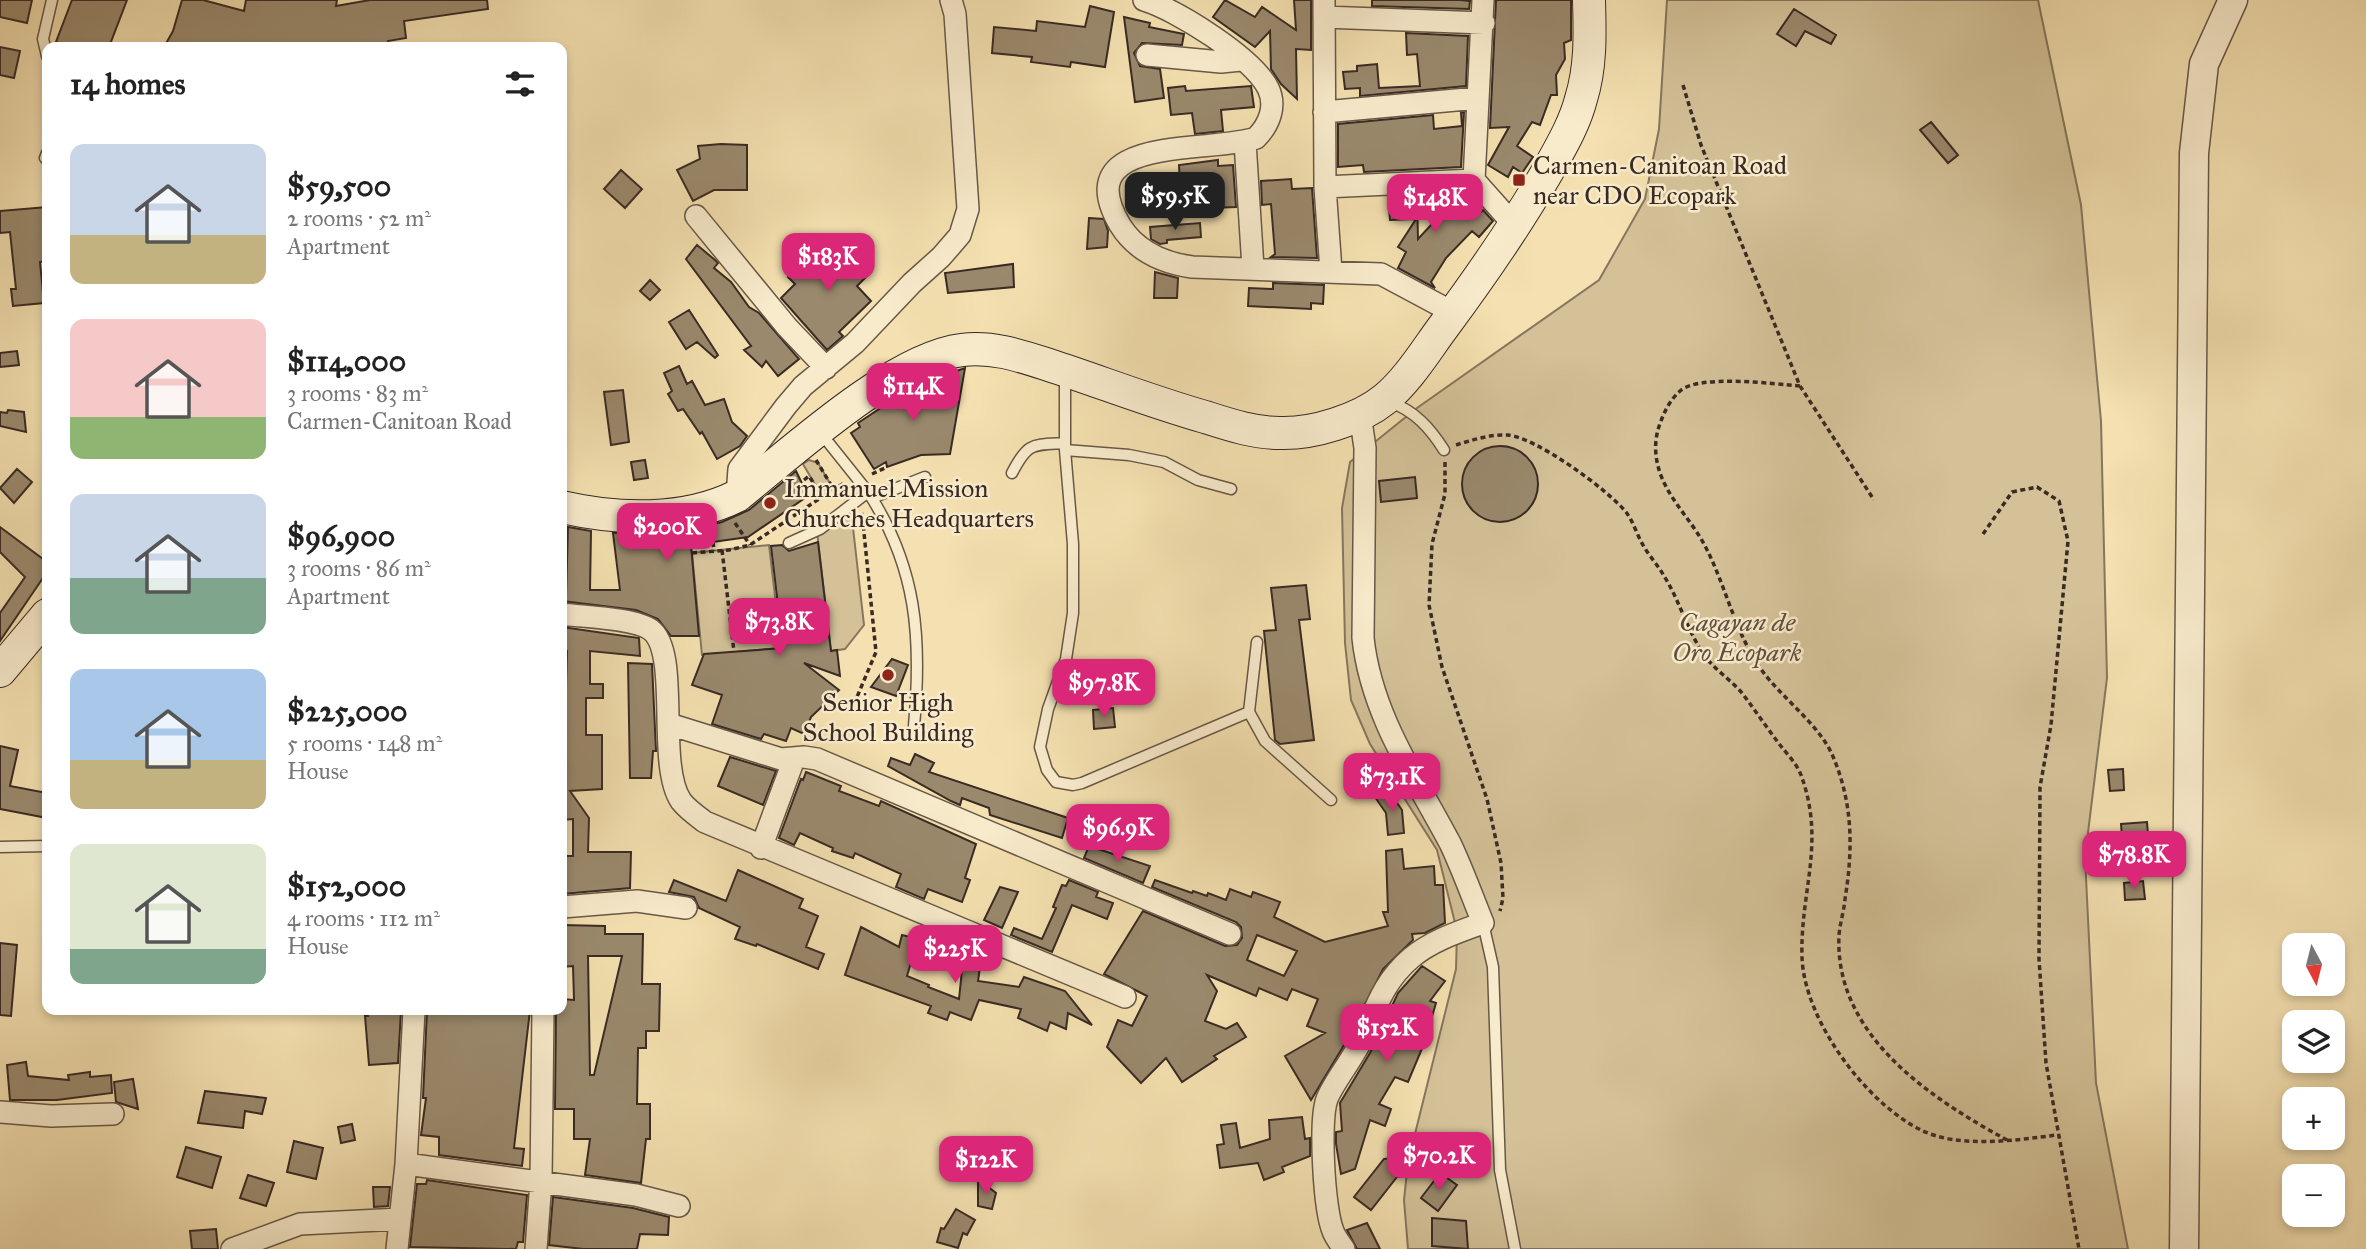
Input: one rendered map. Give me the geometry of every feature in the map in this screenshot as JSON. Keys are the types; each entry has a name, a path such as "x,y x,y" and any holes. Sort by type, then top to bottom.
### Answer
{"main road":[{"path":"567,508 586,513 642,516 698,509 736,508 811,435 926,359 980,348 1013,354 1153,402 1256,431 1301,431 1372,407 1404,380 1487,270 1573,125 1582,99 1589,64 1590,0"},
{"path":"0,671 42,621"}],"street":[{"path":"736,508 737,476 744,461 803,386 855,343 912,283 942,257 960,235 968,209 955,14 951,0"},
{"path":"1144,0 1183,15 1241,60 1268,88 1272,101 1271,116 1265,129 1256,138 1245,142 1147,153 1118,165 1109,179 1109,195 1120,225 1136,244 1171,264 1192,267 1331,271 1393,278 1454,313"},
{"path":"1483,0 1474,180 1515,226"},
{"path":"2184,1249 2194,153 2204,64 2233,0"},
{"path":"1331,271 1325,187 1324,8 1483,23"},
{"path":"1147,55 1221,62 1241,60"},
{"path":"1324,112 1478,98"},
{"path":"1245,142 1253,268"},
{"path":"1325,187 1474,180"},
{"path":"696,216 787,327 826,368"},
{"path":"1344,1249 1333,1231 1328,1210 1322,1119 1327,1097 1350,1065 1373,1008 1391,979 1411,958 1430,946 1483,923 1452,848 1383,718 1366,666 1363,638 1365,448 1372,407"},
{"path":"567,615 650,628 657,637 662,650 669,724 669,771 681,800 705,822 761,848 1125,997"},
{"path":"669,724 781,759 804,757 831,765 1230,934"},
{"path":"761,848 794,759"},
{"path":"567,907 637,901 686,908"},
{"path":"397,1249 406,1164 414,1015"},
{"path":"536,1249 541,1181 543,1015"},
{"path":"0,1112 40,1115 113,1114"},
{"path":"406,1164 636,1195 679,1206"},
{"path":"232,1249 300,1224 400,1219"}],"lane":[{"path":"44,42 51,0"},
{"path":"1065,370 1065,447 1073,544 1073,613 1066,659 1041,737 1042,757 1050,776 1065,785 1082,783 1249,712"},
{"path":"1372,407 1403,407 1429,427 1444,450"},
{"path":"811,435 870,495 896,543 911,587 917,652 914,726"},
{"path":"1012,473 1024,450 1033,445 1065,447 1164,462 1198,480 1231,489"},
{"path":"789,543 820,528 870,495 925,477"},
{"path":"1257,642 1249,712 1265,741 1331,800"},
{"path":"0,847 42,846"},
{"path":"1483,923 1490,947 1500,1170 1515,1249"}],"path":[{"path":"1683,85 1701,145 1800,386 1874,500"},
{"path":"1800,386 1717,381 1682,389 1666,408 1654,438 1660,473 1704,544 1737,629 1762,671 1794,705 1833,756 1848,804 1852,846 1839,933 1840,957 1860,1017 1881,1048 1909,1077 1969,1120 2008,1142"},
{"path":"811,435 833,489 863,514 876,652 854,704"},
{"path":"1490,947 1503,898 1501,863 1474,753 1433,633 1429,605 1432,544 1445,494 1444,450 1489,437 1508,435 1534,443 1574,469 1626,513 1644,547 1665,577 1681,615 1706,657 1741,693 1800,772 1811,809 1815,846 1802,931 1802,962 1827,1035 1853,1072 1885,1106 1923,1131 1965,1141 2008,1142 2057,1135"},
{"path":"804,480 809,475 822,497"},
{"path":"1983,534 2011,492 2037,487 2059,501 2068,541 2051,725 2040,788 2039,959 2046,1063 2079,1249"},
{"path":"692,553 750,545 833,489"},
{"path":"736,508 750,545"},
{"path":"713,542 714,551"},
{"path":"722,550 734,652"}],"green space":[{"name":"Cagayan de Oro Ecopark","path":"1667,0 2038,0 2081,205 2101,421 2107,678 2085,857 2096,1083 2128,1249 1408,1249 1404,1200 1408,1162 1456,969 1457,931 1437,850 1370,744 1351,700 1345,643 1342,508 1350,462 1417,408 1599,280 1645,199 1659,129"},
{"path":"809,460 818,463 831,485 820,493 803,464"},
{"path":"851,510 864,625 845,649 831,651 816,523"},
{"path":"769,545 781,648 702,655 692,553"}],"building":[{"path":"0,0 32,0 27,23 0,17"},
{"path":"72,0 127,0 111,42 56,42"},
{"path":"182,0 203,0 244,11 246,0 337,0 336,6 370,0 487,0 488,9 404,21 406,38 388,42 167,42"},
{"path":"1225,0 1255,17 1262,7 1296,30 1294,0 1311,0 1311,50 1296,49 1297,99 1281,84 1271,69 1270,31 1255,47 1213,17"},
{"path":"1372,0 1470,1 1469,9 1372,6"},
{"path":"1496,0 1571,0 1571,40 1564,43 1565,59 1556,75 1557,95 1551,95 1540,125 1532,122 1517,146 1533,157 1522,173 1513,167 1508,177 1488,165 1509,127 1490,128"},
{"path":"1090,6 1114,12 1105,67 1071,62 1070,67 1031,62 1032,57 992,53 994,27 1036,31 1037,21 1085,27"},
{"path":"1794,9 1836,35 1831,44 1805,31 1796,46 1777,34"},
{"path":"1124,17 1150,23 1149,27 1184,34 1182,45 1142,43 1134,53 1140,66 1160,69 1164,98 1135,102"},
{"path":"1406,33 1468,36 1466,86 1360,96 1360,88 1345,89 1343,72 1357,71 1357,66 1377,64 1379,88 1420,86 1417,54 1407,55"},
{"path":"0,47 20,51 14,78 0,75"},
{"path":"1185,86 1186,91 1251,86 1254,107 1221,110 1223,131 1195,134 1192,113 1171,115 1168,88"},
{"path":"1464,112 1461,167 1364,172 1363,165 1338,167 1338,124 1433,115 1434,129 1462,126 1461,113"},
{"path":"1931,122 1958,155 1948,163 1920,130"},
{"path":"747,145 747,190 714,190 693,201 677,170 700,159 698,146"},
{"path":"1218,160 1218,166 1233,165 1236,207 1210,208 1208,181 1180,184 1179,165"},
{"path":"621,170 642,189 625,208 604,189"},
{"path":"1291,179 1292,189 1312,188 1317,258 1271,257 1275,254 1271,204 1262,205 1261,181"},
{"path":"1460,194 1481,212 1483,210 1493,221 1479,237 1472,231 1446,258 1431,282 1435,288 1398,268 1406,252 1398,247 1416,219 1390,220 1388,197 1417,196 1418,239"},
{"path":"42,207 42,303 13,306 11,289 16,289 10,232 0,233 0,211"},
{"path":"1089,218 1104,219 1108,231 1107,247 1087,249"},
{"path":"1200,223 1201,237 1167,240 1167,243 1160,244 1151,239 1150,227"},
{"path":"833,238 869,274 857,286 871,301 839,332 843,336 827,350 781,298 795,284 788,277"},
{"path":"697,245 718,263 714,268 731,282 749,307 759,313 799,359 778,376 766,361 762,367 744,350 751,346 686,259"},
{"path":"1013,264 1014,287 948,293 945,273"},
{"path":"1155,272 1178,278 1177,298 1154,298"},
{"path":"650,280 660,290 650,300 640,291"},
{"path":"1273,283 1324,285 1323,304 1311,303 1311,309 1248,306 1249,288 1273,289"},
{"path":"689,310 718,355 715,358 697,342 686,349 669,322"},
{"path":"17,351 19,365 0,367 0,353"},
{"path":"679,366 687,384 692,381 705,405 724,399 732,422 747,436 740,446 717,459 702,432 700,434 683,409 678,411 668,394 672,391 664,373"},
{"path":"965,368 950,454 921,455 887,467 886,462 874,469 851,433 860,427 858,423 914,386"},
{"path":"623,390 629,442 611,445 604,392"},
{"path":"8,410 24,412 26,432 0,426 0,412 7,413"},
{"path":"1500,446 1514,449 1527,457 1535,470 1538,484 1535,498 1527,511 1514,519 1500,522 1486,519 1473,511 1465,498 1462,484 1465,470 1473,457 1486,449"},
{"path":"645,460 648,478 634,480 631,462"},
{"path":"17,469 32,482 14,503 0,488"},
{"path":"796,471 808,496 748,537 691,545 699,636 671,636 658,619 636,610 567,602 568,527 591,531 590,590 620,590 613,533 675,533 722,522 749,510"},
{"path":"1415,477 1417,498 1381,502 1379,481"},
{"path":"0,527 42,558 42,579 0,641 0,613 25,577 0,552"},
{"path":"818,542 831,651 837,650 840,676 804,663 839,690 811,717 804,734 791,728 786,741 764,734 761,739 712,724 722,695 692,685 704,654 783,648 771,546 782,545 789,551"},
{"path":"1306,585 1310,619 1299,620 1314,740 1280,744 1275,740 1264,631 1276,630 1271,588"},
{"path":"567,628 639,638 640,656 590,651 590,684 603,684 603,698 586,698 586,735 602,735 602,789 570,791 589,818 588,852 631,852 630,888 567,894 567,856 573,856 573,819 567,820"},
{"name":"Senior High School Building","path":"892,659 908,665 896,696 871,687"},
{"path":"628,663 652,664 656,751 653,751 651,778 630,778"},
{"path":"1113,708 1115,727 1094,729 1093,710"},
{"path":"0,746 18,750 10,786 42,792 42,817 0,809"},
{"path":"915,754 934,763 929,772 1068,818 1062,838 990,815 989,808 962,798 960,805 888,766 891,758 910,765"},
{"path":"730,757 776,771 763,805 718,786"},
{"path":"2123,769 2124,790 2110,791 2108,770"},
{"path":"806,772 841,786 839,791 879,806 881,801 976,844 965,878 970,880 962,902 928,889 924,899 896,887 901,874 855,853 853,858 832,851 833,848 800,833 794,845 779,838"},
{"path":"1387,788 1402,810 1404,833 1388,835 1386,813 1375,797"},
{"path":"2147,822 2149,848 2123,850 2121,824"},
{"path":"1089,846 1150,866 1143,883 1084,858"},
{"path":"1402,849 1404,869 1434,866 1435,885 1443,885 1445,923 1425,933 1412,934 1413,940 1383,969 1347,1040 1311,1100 1285,1056 1325,1033 1307,1026 1318,999 1292,989 1287,1000 1259,988 1256,996 1207,975 1217,991 1205,1021 1226,1029 1237,1023 1246,1037 1214,1056 1217,1059 1182,1082 1166,1058 1141,1083 1107,1047 1118,1020 1132,1026 1147,996 1104,974 1143,911 1225,946 1237,945 1242,938 1241,927 1236,922 1152,887 1155,880 1192,893 1193,891 1207,896 1208,893 1226,900 1230,889 1251,897 1253,892 1280,902 1274,917 1325,942 1388,926 1383,912 1388,912 1386,851","holes":["1257,935 1297,951 1284,976 1247,960"]},
{"path":"738,870 803,899 799,908 818,916 806,947 824,954 818,969 757,944 756,946 735,939 740,927 699,908 694,897 669,892 674,880 726,901"},
{"path":"1069,880 1098,892 1096,897 1113,903 1107,919 1072,905 1052,952 1011,935 1014,928 1042,939 1056,908 1053,907 1062,885 1066,886"},
{"path":"2143,881 2145,899 2125,900 2124,883"},
{"path":"1000,887 1018,892 1002,928 984,920"},
{"path":"567,925 605,926 605,934 643,934 642,984 660,984 659,1031 646,1031 646,1048 638,1048 637,1104 650,1104 650,1139 646,1139 641,1183 585,1175 590,1139 574,1139 574,1109 555,1109 556,1015 567,1015 567,999 574,1000 573,966 567,967","holes":["588,956 622,956 594,1075 590,1075"]},
{"path":"861,927 899,947 902,935 918,939 907,976 929,985 928,987 959,999 963,960 981,961 978,981 1019,987 1024,977 1065,991 1092,1025 1068,1013 1066,1029 1050,1022 1047,1031 1018,1018 1021,1009 979,1000 971,1020 950,1012 947,1020 928,1013 931,1006 845,975"},
{"path":"0,943 17,945 11,1016 0,1015"},
{"path":"1422,966 1445,981 1430,1001 1436,1003 1431,1027 1408,1082 1395,1077 1379,1104 1391,1109 1385,1126 1370,1120 1355,1169 1341,1174 1336,1144 1336,1132 1342,1131 1340,1103 1370,1053 1398,993"},
{"path":"401,1015 398,1063 369,1065 365,1016"},
{"path":"427,1015 529,1015 514,1148 524,1149 522,1166 439,1155 439,1137 421,1135 426,1098 423,1098"},
{"path":"26,1062 28,1076 69,1080 68,1075 90,1072 90,1077 111,1075 112,1093 57,1100 10,1100 7,1065"},
{"path":"133,1079 138,1109 116,1102 114,1082"},
{"path":"205,1091 266,1098 262,1114 245,1111 243,1128 198,1123"},
{"path":"1302,1117 1305,1139 1310,1138 1310,1156 1282,1167 1284,1172 1264,1180 1258,1163 1220,1168 1217,1145 1224,1144 1221,1125 1236,1123 1240,1148 1270,1139 1269,1120"},
{"path":"352,1124 355,1140 341,1143 338,1127"},
{"path":"294,1141 323,1148 316,1179 287,1172"},
{"path":"186,1147 221,1157 212,1188 177,1177"},
{"path":"1401,1157 1402,1177 1397,1177 1371,1210 1354,1197 1384,1159"},
{"path":"1440,1173 1457,1185 1438,1211 1421,1198"},
{"path":"248,1175 274,1183 266,1206 240,1198"},
{"path":"978,1179 996,1193 992,1209 978,1206"},
{"path":"427,1180 527,1195 523,1242 518,1242 516,1249 410,1247 417,1184 426,1184"},
{"path":"373,1187 390,1187 388,1206 374,1207"},
{"path":"553,1197 633,1208 669,1217 668,1235 640,1234 637,1249 583,1249 549,1245"},
{"path":"956,1209 975,1220 967,1235 963,1233 958,1248 937,1242 941,1228 944,1229"},
{"path":"1432,1218 1466,1221 1468,1249 1432,1246"},
{"path":"1367,1223 1380,1249 1357,1249 1347,1230"},
{"path":"216,1229 218,1249 192,1249 190,1231"}],"place":[{"name":"Carmen-Canitoan Road near CDO Ecopark","path":"1519,180"},
{"name":"Immanuel Mission Churches Headquarters","path":"770,503"},
{"name":"Senior High School Building","path":"888,675"}]}
